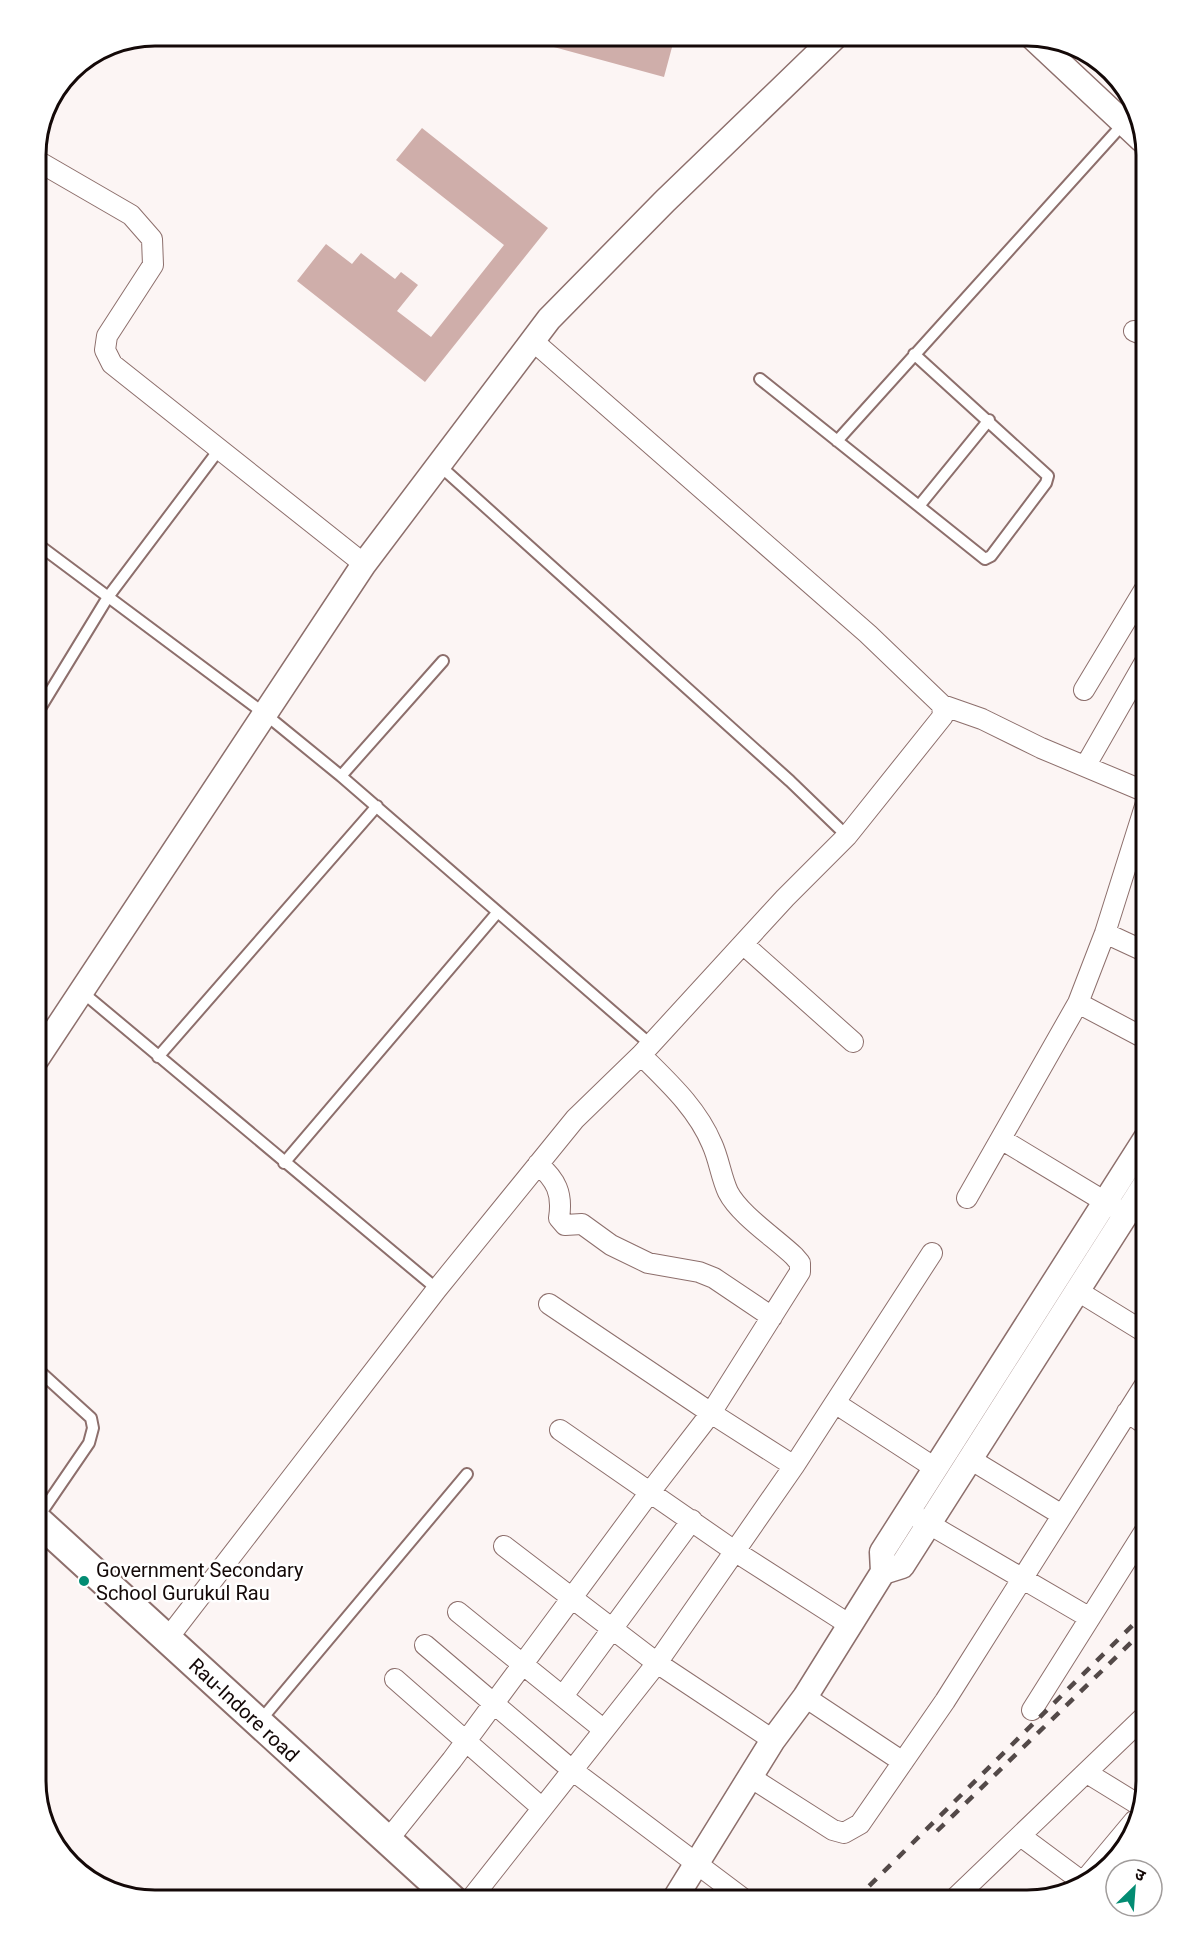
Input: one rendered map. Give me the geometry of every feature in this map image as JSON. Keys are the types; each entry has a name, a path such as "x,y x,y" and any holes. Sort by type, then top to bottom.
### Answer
{"main road":[{"name":"Rau-Indore road","path":"46,1528 441,1889"}],"street":[{"path":"46,1038 81,991 364,564 549,319 665,201 825,47"},
{"path":"1043,48 1133,133"},
{"path":"47,166 131,215 153,239 153,265 107,336 105,350 112,364 218,451 364,564"},
{"path":"533,341 868,634 942,705 982,719 1136,788"},
{"path":"1083,690 1136,603"},
{"path":"1086,765 1136,678"},
{"path":"168,1638 437,1289 537,1164 575,1119 645,1050 847,836 937,727 943,716 942,705"},
{"path":"967,1198 1078,1003 1105,933 1136,835"},
{"path":"1105,933 1136,947"},
{"path":"743,944 853,1042"},
{"path":"1078,1003 1136,1034"},
{"path":"387,1841 466,1741 711,1413 794,1285 800,1272 800,1263 741,1209 728,1192 713,1145 704,1126 690,1105 645,1050"},
{"path":"1000,1139 1128,1215"},
{"path":"681,1890 774,1740 806,1697 883,1572 882,1552 1136,1155"},
{"path":"537,1164 552,1177 558,1186 561,1198 559,1218 566,1225 588,1226 611,1245 648,1263 699,1272 714,1278 772,1317"},
{"path":"883,1572 902,1566 1076,1290 1136,1201"},
{"path":"478,1889 657,1663 794,1466 932,1253"},
{"path":"1076,1290 1136,1328"},
{"path":"549,1304 794,1466"},
{"path":"750,1777 833,1830 844,1833 860,1824 945,1701 1136,1398"},
{"path":"835,1403 935,1468"},
{"path":"1127,1412 1136,1418"},
{"path":"560,1430 736,1552 850,1625"},
{"path":"970,1459 1062,1515"},
{"path":"908,1511 1090,1618"},
{"path":"562,1696 692,1520"},
{"path":"1032,1710 1136,1545"},
{"path":"504,1546 571,1600 657,1663 774,1740"},
{"path":"458,1612 604,1730"},
{"path":"425,1645 572,1770 731,1890"},
{"path":"395,1679 542,1808"},
{"path":"806,1697 903,1762"},
{"path":"964,1890 1022,1837 1136,1725"},
{"path":"1087,1773 1134,1802"},
{"path":"1022,1837 1074,1879"}],"lane":[{"path":"837,441 1123,124"},
{"path":"760,379 985,559 991,556 1046,483 1048,476 914,354"},
{"path":"919,506 989,420"},
{"path":"47,698 108,597 218,451"},
{"path":"439,464 847,836"},
{"path":"47,551 265,714 340,776 497,913 645,1050"},
{"path":"340,776 443,661"},
{"path":"158,1057 376,807"},
{"path":"284,1163 497,913"},
{"path":"81,991 437,1289"},
{"path":"46,1377 91,1418 93,1428 89,1443 46,1504"},
{"path":"258,1724 467,1474"}],"building":[{"path":"552,46 672,47 664,77"},
{"path":"422,128 548,228 425,382 297,281 326,244 352,264 361,253 395,279 401,272 418,285 397,311 431,337 504,245 396,160"}],"railway":[{"path":"865,1890 1136,1622"},
{"path":"937,1831 1136,1638"}],"place":[{"name":"Government Secondary School Gurukul Rau","path":"84,1581"}]}
